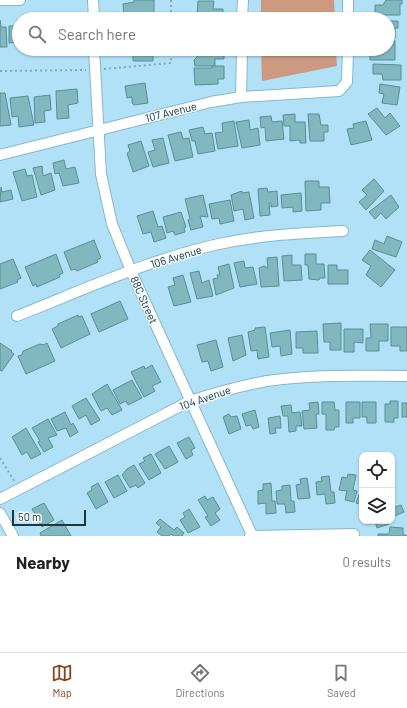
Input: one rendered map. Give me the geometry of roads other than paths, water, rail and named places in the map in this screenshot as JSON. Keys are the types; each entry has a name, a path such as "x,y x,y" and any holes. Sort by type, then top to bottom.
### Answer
{"street":[{"path":"0,0 20,0"},
{"path":"93,0 94,12"},
{"path":"242,12 243,0"},
{"path":"348,0 348,12"},
{"name":"88C Street","path":"94,56 101,174 106,203 112,224 130,271 251,535"},
{"path":"241,97 242,56"},
{"name":"107 Avenue","path":"0,155 184,108 241,97 333,92 344,87 347,82 349,72 348,56"},
{"name":"106 Avenue","path":"17,316 130,271 184,253 254,237 343,231"},
{"name":"104 Avenue","path":"0,499 190,401 241,386 288,379 318,376 407,376"},
{"path":"0,513 13,536"},
{"path":"251,535 354,534"}]}
